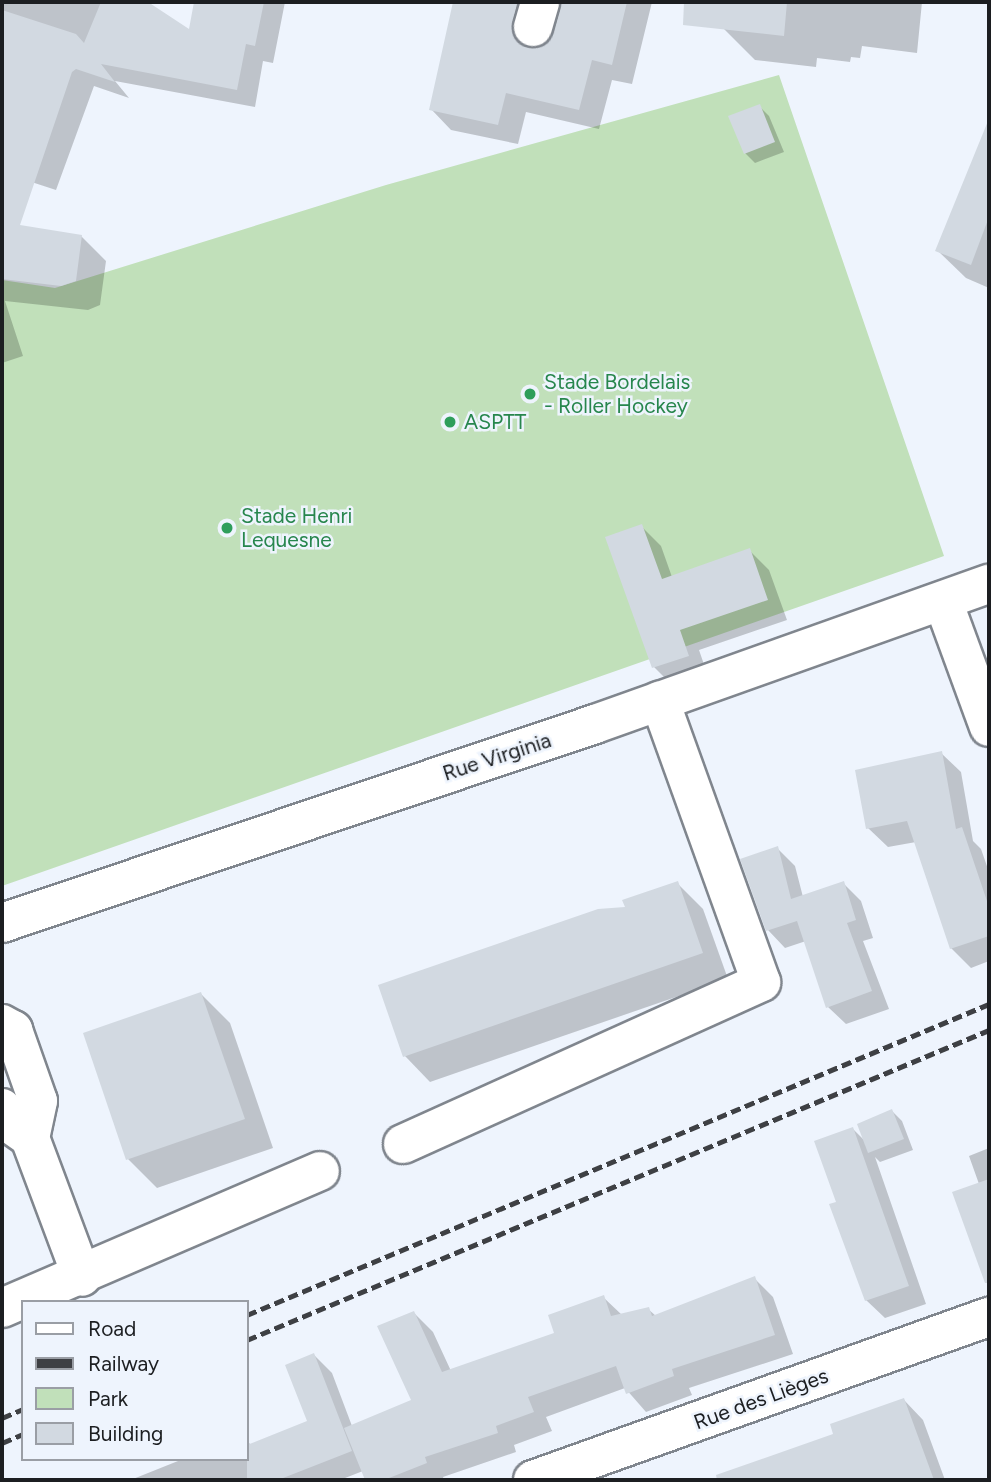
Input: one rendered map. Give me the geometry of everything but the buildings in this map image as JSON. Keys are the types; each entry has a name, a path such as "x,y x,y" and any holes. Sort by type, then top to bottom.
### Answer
{"street":[{"name":"Rue Virginia","path":"2,923 660,701 989,584"},
{"path":"943,601 989,727"},
{"path":"403,1143 761,982 660,701"},
{"path":"2,1024 13,1030 38,1101 30,1138 82,1277"},
{"path":"2,1108 6,1121 30,1138"},
{"path":"23,1300 82,1277 320,1171"},
{"path":"2,1308 21,1301"},
{"name":"Rue des Lièges","path":"533,1480 989,1317"}],"green space":[{"name":"ASPTT","path":"779,75 944,556 2,886 2,280 55,288 386,185"}],"railway":[{"path":"248,1315 989,1004"},
{"path":"248,1340 989,1030"},
{"path":"2,1418 21,1410"},
{"path":"2,1443 21,1435"}],"place":[{"name":"Stade Bordelais - Roller Hockey","path":"530,394"},
{"name":"ASPTT","path":"450,422"},
{"name":"Stade Henri Lequesne","path":"227,528"}]}
